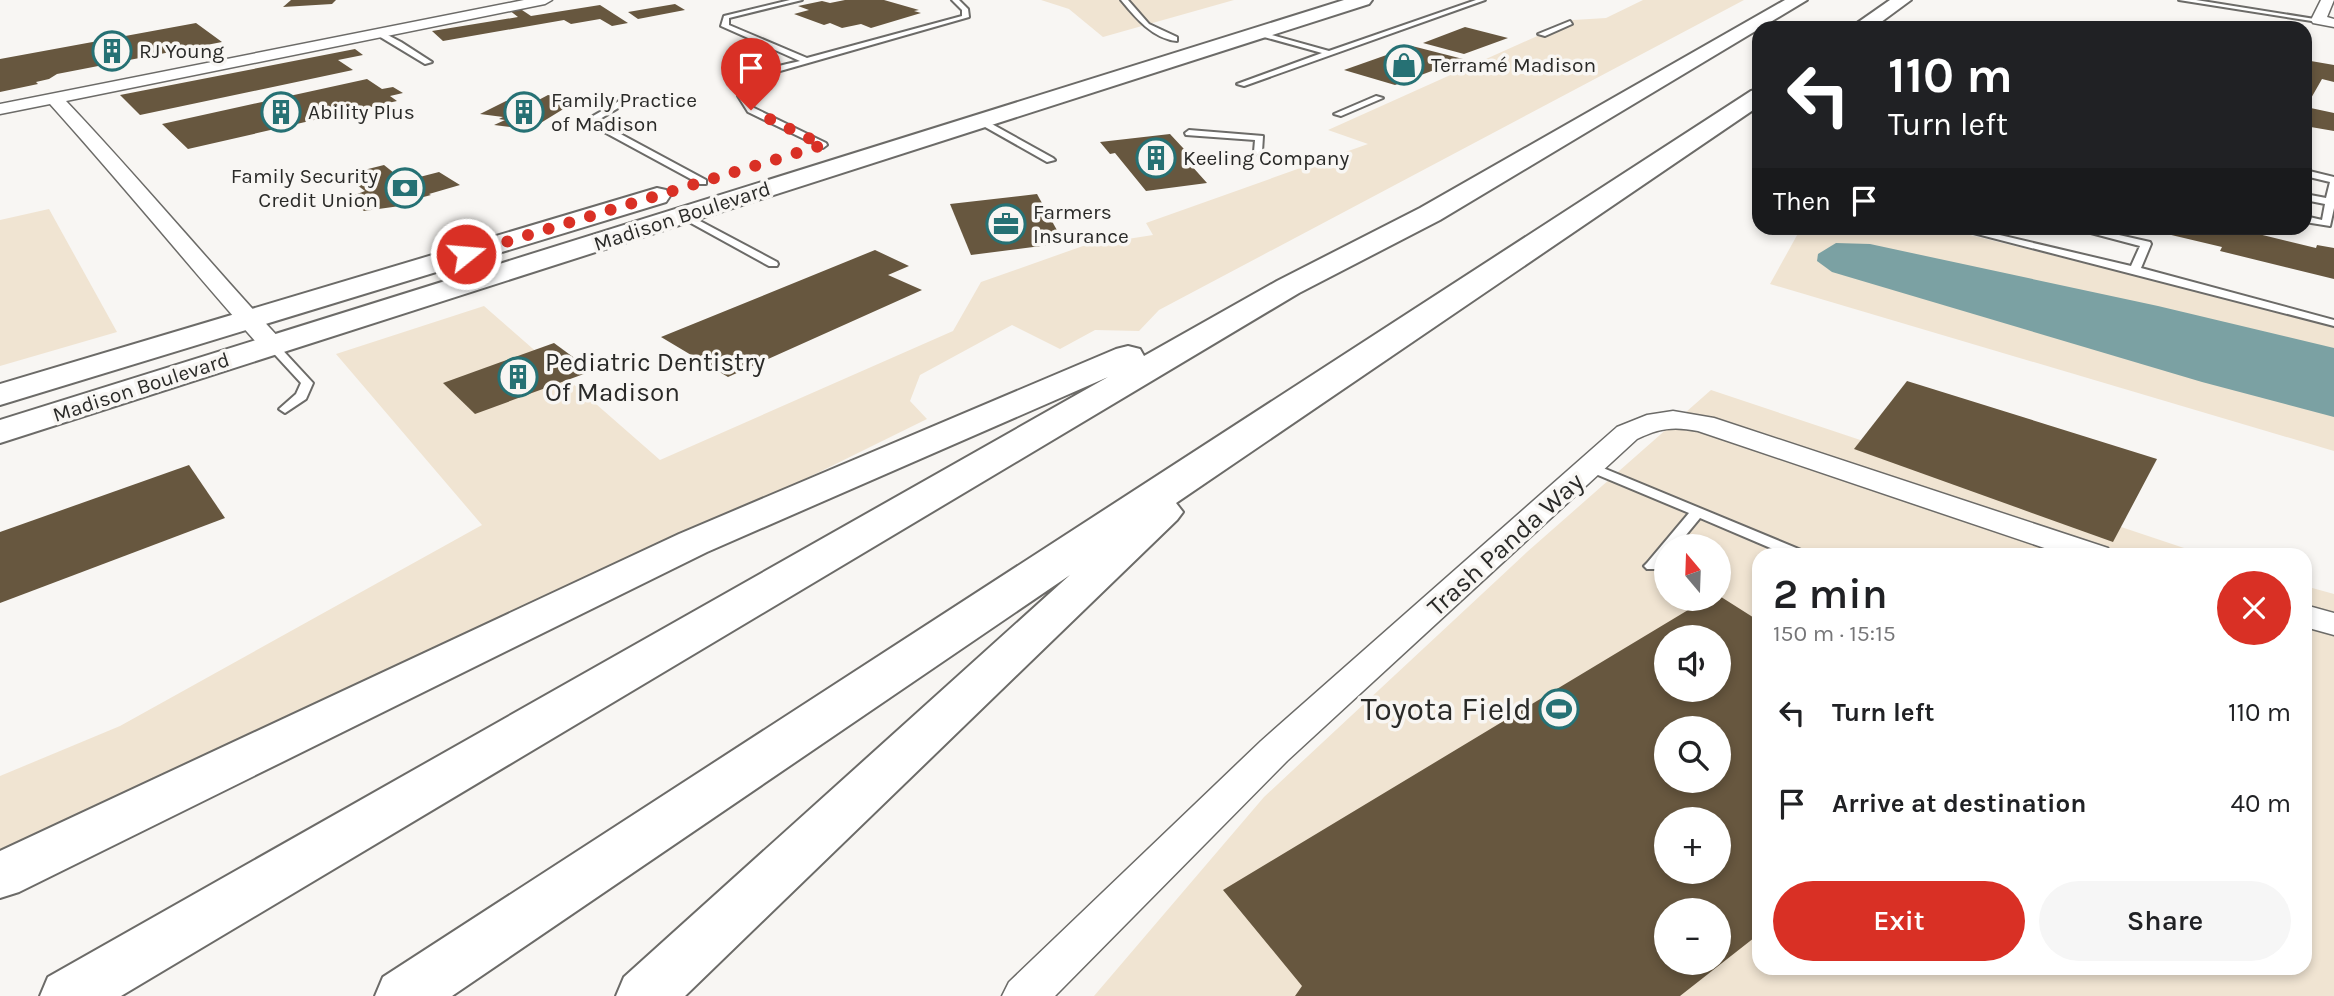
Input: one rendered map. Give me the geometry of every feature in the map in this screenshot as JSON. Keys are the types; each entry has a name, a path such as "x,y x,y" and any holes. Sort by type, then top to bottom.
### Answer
{"main road":[{"name":"Madison Boulevard","path":"783,158 1303,0"},
{"name":"Madison Boulevard","path":"0,432 1363,0"},
{"path":"1762,21 1798,0"},
{"path":"1870,21 1902,0"},
{"path":"69,996 1288,287 1430,214 1752,27"},
{"path":"1095,63 1131,74"},
{"path":"404,996 1752,101"},
{"name":"Madison Boulevard","path":"0,395 730,174"},
{"path":"0,877 693,543 1288,287"},
{"path":"645,996 1245,435"}],"street":[{"path":"0,109 545,0"},
{"path":"2328,0 2318,20 2334,23"},
{"path":"54,98 126,176 272,345"},
{"name":"Trash Panda Way","path":"1024,996 1274,751 1627,433 1654,419 1673,418 1704,424 2076,548"},
{"path":"2312,618 2334,624"}],"lane":[{"path":"799,0 726,17 725,26 807,61"},
{"path":"823,145 751,110 744,103 742,94 745,85 756,78 807,61 966,17 965,9 956,0"},
{"path":"1124,0 1147,25 1174,39"},
{"path":"1241,83 1482,0"},
{"path":"2182,0 2318,20"},
{"path":"1542,34 1570,23"},
{"path":"380,33 402,43 408,50 428,62"},
{"path":"1260,33 1329,53"},
{"path":"1338,114 1378,98"},
{"path":"629,99 596,118 598,125 703,182"},
{"path":"981,121 1050,160"},
{"path":"1189,133 1259,138 1258,152"},
{"path":"2312,175 2334,181 2330,225 2312,221"},
{"path":"2312,198 2330,202"},
{"path":"683,215 773,264"},
{"path":"1988,235 2135,270 2334,323"},
{"path":"2107,235 2146,244 2135,270"},
{"path":"272,345 307,383 302,396 285,409"},
{"path":"1591,467 1784,548"},
{"path":"1680,534 1698,512"}],"shaded area":[{"path":"1041,0 1234,0 1103,37 1069,9"},
{"path":"1643,0 1744,0 1159,310 1139,331 1095,330 1060,349 1012,325 920,375 910,401 927,419 576,592 0,862 0,776 120,726 482,525 336,354 484,306 660,460 953,331 981,282 1083,246 1153,235 1146,223 1368,144 1328,130 1573,20 1606,18"},
{"path":"49,209 117,332 0,366 0,220"},
{"path":"1797,235 1970,235 2334,325 2334,451 1770,284"},
{"name":"Toyota Field","path":"1711,390 2184,548 1752,548 1752,975 2312,975 2312,588 2334,594 2334,996 1094,996 1264,797 1527,552"}],"water":[{"path":"1836,243 1870,244 2158,306 2334,348 2334,417 2202,382 1832,272 1817,261 1818,254"}],"building":[{"path":"291,0 336,0 332,4 283,7"},
{"path":"845,0 884,0 919,10 914,11 921,13 871,28 861,24 842,28 830,23 824,25 794,14 809,10 798,6"},
{"path":"675,4 685,10 638,19 628,12"},
{"path":"600,5 628,23 612,26 600,19 571,24 564,20 443,41 432,31 518,17 509,10 519,8 531,16"},
{"name":"RJ Young","path":"196,23 222,42 57,74 36,82 38,84 0,92 0,59"},
{"path":"1465,27 1508,38 1464,54 1423,43"},
{"name":"Terramé Madison","path":"1412,46 1463,59 1395,85 1344,70"},
{"path":"355,49 363,55 338,60 353,70 140,115 120,95"},
{"path":"2312,61 2334,65 2334,82 2322,79 2312,96"},
{"name":"Ability Plus","path":"367,79 382,89 393,87 403,93 390,96 397,101 188,149 162,124"},
{"name":"Family Practice of Madison","path":"548,95 578,100 539,124 530,123 519,128 494,125 505,120 499,119 503,117 480,114 506,101 531,104"},
{"path":"2312,108 2334,113 2334,131 2312,127"},
{"name":"Keeling Company","path":"1170,134 1197,163 1190,164 1207,183 1146,191 1115,153 1110,154 1100,142"},
{"name":"Family Security Credit Union","path":"384,165 404,181 439,172 460,185 400,206 364,211 359,207 351,209 342,200 365,191 344,175"},
{"name":"Farmers Insurance","path":"1037,194 1064,243 971,255 950,204"},
{"path":"2171,235 2263,235 2316,248 2317,245 2334,248 2334,279 2220,251 2222,247"},
{"path":"875,250 909,266 888,275 922,290 728,377 661,337"},
{"name":"Pediatric Dentistry Of Madison","path":"554,343 592,371 475,414 443,383"},
{"path":"1907,381 2157,459 2113,542 1854,449"},
{"path":"189,465 225,518 0,603 0,532"},
{"path":"1731,603 1752,617 1752,939 1731,956 1731,898 1654,898 1654,975 1707,975 1680,996 1295,996 1302,986 1223,890 1654,631 1654,702 1731,702 1731,625 1663,625 1686,611 1731,611"}],"place":[{"name":"RJ Young","path":"112,51"},
{"name":"Terramé Madison","path":"1404,65"},
{"name":"Ability Plus","path":"281,112"},
{"name":"Family Practice of Madison","path":"524,112"},
{"name":"Keeling Company","path":"1156,158"},
{"name":"Family Security Credit Union","path":"405,188"},
{"name":"Farmers Insurance","path":"1006,224"},
{"name":"Pediatric Dentistry Of Madison","path":"518,377"},
{"name":"Toyota Field","path":"1559,709"}],"route":[{"path":"466,254 823,145 751,110"}]}
